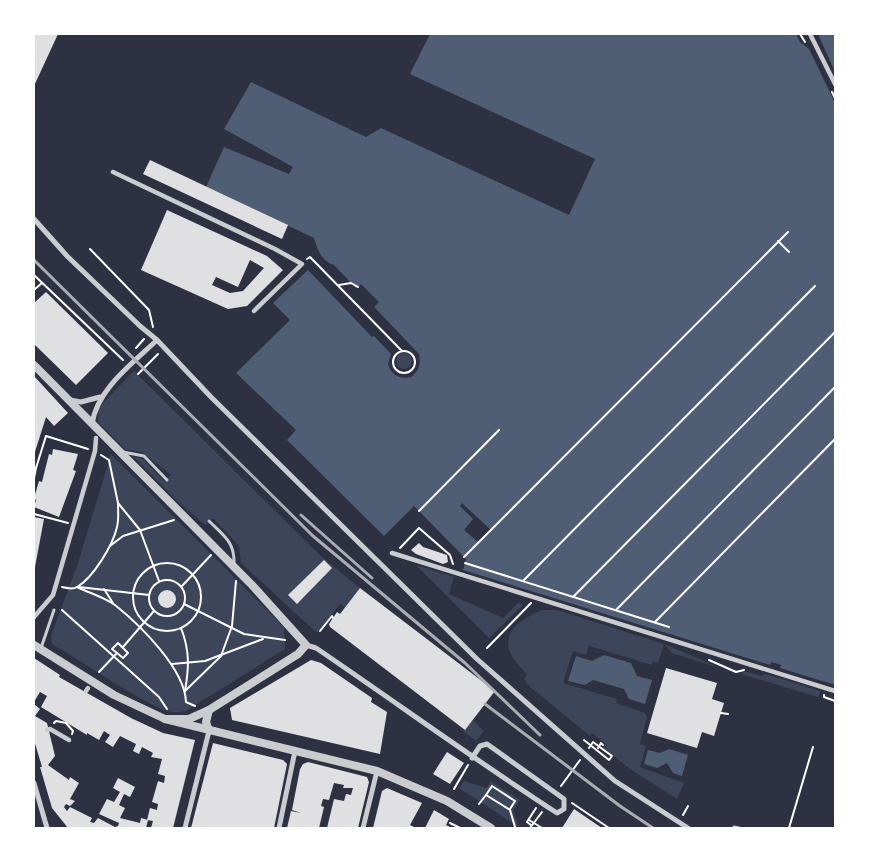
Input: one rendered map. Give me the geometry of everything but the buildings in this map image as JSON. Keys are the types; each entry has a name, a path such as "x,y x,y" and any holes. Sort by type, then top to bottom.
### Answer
{"street":[{"path":"810,34 835,84"},
{"path":"113,172 275,249 302,264 254,312"},
{"path":"34,219 67,256 157,340 211,397 476,659 615,781 688,828"},
{"path":"92,424 94,412 101,397 157,340"},
{"path":"34,365 234,567 306,645 316,648 471,760 557,813 564,809 564,799 487,744 480,746 471,760"},
{"path":"69,400 81,402 101,397"},
{"path":"34,617 50,600 57,585 95,451 96,438"},
{"path":"392,553 835,691"},
{"path":"165,719 190,719 209,710 298,654 306,645"},
{"path":"38,647 114,695 165,719 377,771 440,798 491,828"},
{"path":"185,828 209,731 206,722 209,710"},
{"path":"48,729 69,740"},
{"path":"279,828 294,751"},
{"path":"363,828 377,771"},
{"path":"34,783 47,828"}],"lane":[{"path":"120,452 144,456 167,480"},
{"path":"209,522 232,544 235,550 234,567"},
{"path":"38,647 54,610"},
{"path":"734,827 739,828"}],"path":[{"path":"464,557 788,232"},
{"path":"778,241 789,252"},
{"path":"90,249 149,310 154,329"},
{"path":"302,264 310,257 402,351 411,353 415,361 414,367 407,373 398,371 393,363 396,354 402,351"},
{"path":"34,275 123,361 129,354"},
{"path":"36,289 42,283"},
{"path":"337,285 351,283 358,287"},
{"path":"522,581 814,286"},
{"path":"573,597 835,332"},
{"path":"134,350 149,334"},
{"path":"138,374 158,354"},
{"path":"616,610 835,387"},
{"path":"419,511 499,430"},
{"path":"34,478 35,468 46,436 95,451 109,460 118,503 117,526 110,546 97,567 77,587"},
{"path":"654,622 835,439"},
{"path":"118,503 140,530 159,581"},
{"path":"34,514 74,525"},
{"path":"110,546 123,536 176,519"},
{"path":"403,546 419,528 450,555 454,565 453,572"},
{"path":"182,586 211,554"},
{"path":"164,562 174,563 193,573 202,591 199,611 193,620 181,628 163,631 153,628 137,614 133,592 140,576 153,565 164,562"},
{"path":"465,563 670,627"},
{"path":"186,692 221,656 232,626 236,579"},
{"path":"171,580 182,586 186,598 181,610 171,616 165,616 154,611 148,601 149,595 151,589 159,581 171,580"},
{"path":"77,587 114,604"},
{"path":"69,589 77,587 104,589 149,595"},
{"path":"104,589 106,596 172,664 186,692"},
{"path":"487,648 536,598"},
{"path":"50,600 159,697 168,711"},
{"path":"184,604 232,626 244,634 285,640"},
{"path":"123,648 154,611"},
{"path":"320,631 332,616 333,618"},
{"path":"181,628 187,643 190,663 186,702 195,706"},
{"path":"172,664 205,661 265,638"},
{"path":"118,643 123,648 128,654 123,658 112,648 118,643"},
{"path":"99,672 117,653"},
{"path":"721,713 728,714"},
{"path":"48,729 56,721 66,722 73,731 69,740"},
{"path":"584,740 609,760 612,756 593,742 588,749"},
{"path":"789,828 813,747"},
{"path":"560,787 582,757"},
{"path":"454,789 471,760"},
{"path":"479,804 492,786 515,800 510,810"},
{"path":"486,795 510,810 515,827"},
{"path":"572,803 609,828"},
{"path":"538,806 527,822 531,826 544,810"},
{"path":"529,819 542,828"},
{"path":"450,823 458,828"}],"shaded area":[{"path":"430,34 796,34 800,42 809,49 835,103 835,685 780,668 781,665 771,662 770,665 463,570 466,559 414,506 384,536 287,440 296,430 236,373 290,320 273,303 308,270 372,337 374,336 391,354 388,364 394,374 403,378 411,377 418,370 420,361 419,354 334,265 323,258 314,238 206,187 224,147 289,174 293,167 224,129 251,82 366,137 381,128 569,215 595,159 410,74"},
{"path":"818,34 835,34 835,72"},
{"path":"404,353 412,361 404,369 396,361"},
{"path":"134,371 322,557 360,588 345,608 340,604 317,633 241,563 239,546 213,518 205,525 176,500 133,456 143,459 164,481 171,475 142,452 125,449 98,422 99,407"},
{"path":"111,454 284,627 285,649 186,711 170,712 153,705 52,644 51,636 78,563"},
{"path":"181,520 247,585 246,586"},
{"path":"416,565 454,577 449,594 503,618 518,603 523,605 489,638"},
{"path":"542,610 557,610 664,644 658,663 653,662 652,665 589,646 586,655 573,651 563,683 617,699 616,703 645,713 647,717 640,744 646,746 640,767 684,783 677,799 630,769 604,748 606,744 592,733 590,736 530,687 524,679 527,674 517,664 511,654 508,645 509,637 513,629 520,622"},
{"path":"664,644 723,669 672,653"},
{"path":"604,655 631,663 637,676 652,680 645,704 629,699 624,689 593,680 585,685 568,681 576,656 592,661"},
{"path":"746,672 761,676 766,674 820,691 818,697 741,674"},
{"path":"473,720 484,731 476,741 463,731"},
{"path":"669,749 688,755 682,776 673,773 667,763 657,768 644,764 648,750 660,753"},
{"path":"464,781 486,788 491,781 520,800 513,811 519,827 459,788"}],"pier":[{"path":"361,284 379,302 374,307 356,289"},
{"path":"462,503 491,530 478,542 464,530 473,519 460,506"}],"railway":[{"path":"34,260 313,536 465,663 540,735"},
{"path":"301,515 372,578"},
{"path":"485,704 620,806 653,828"}]}
